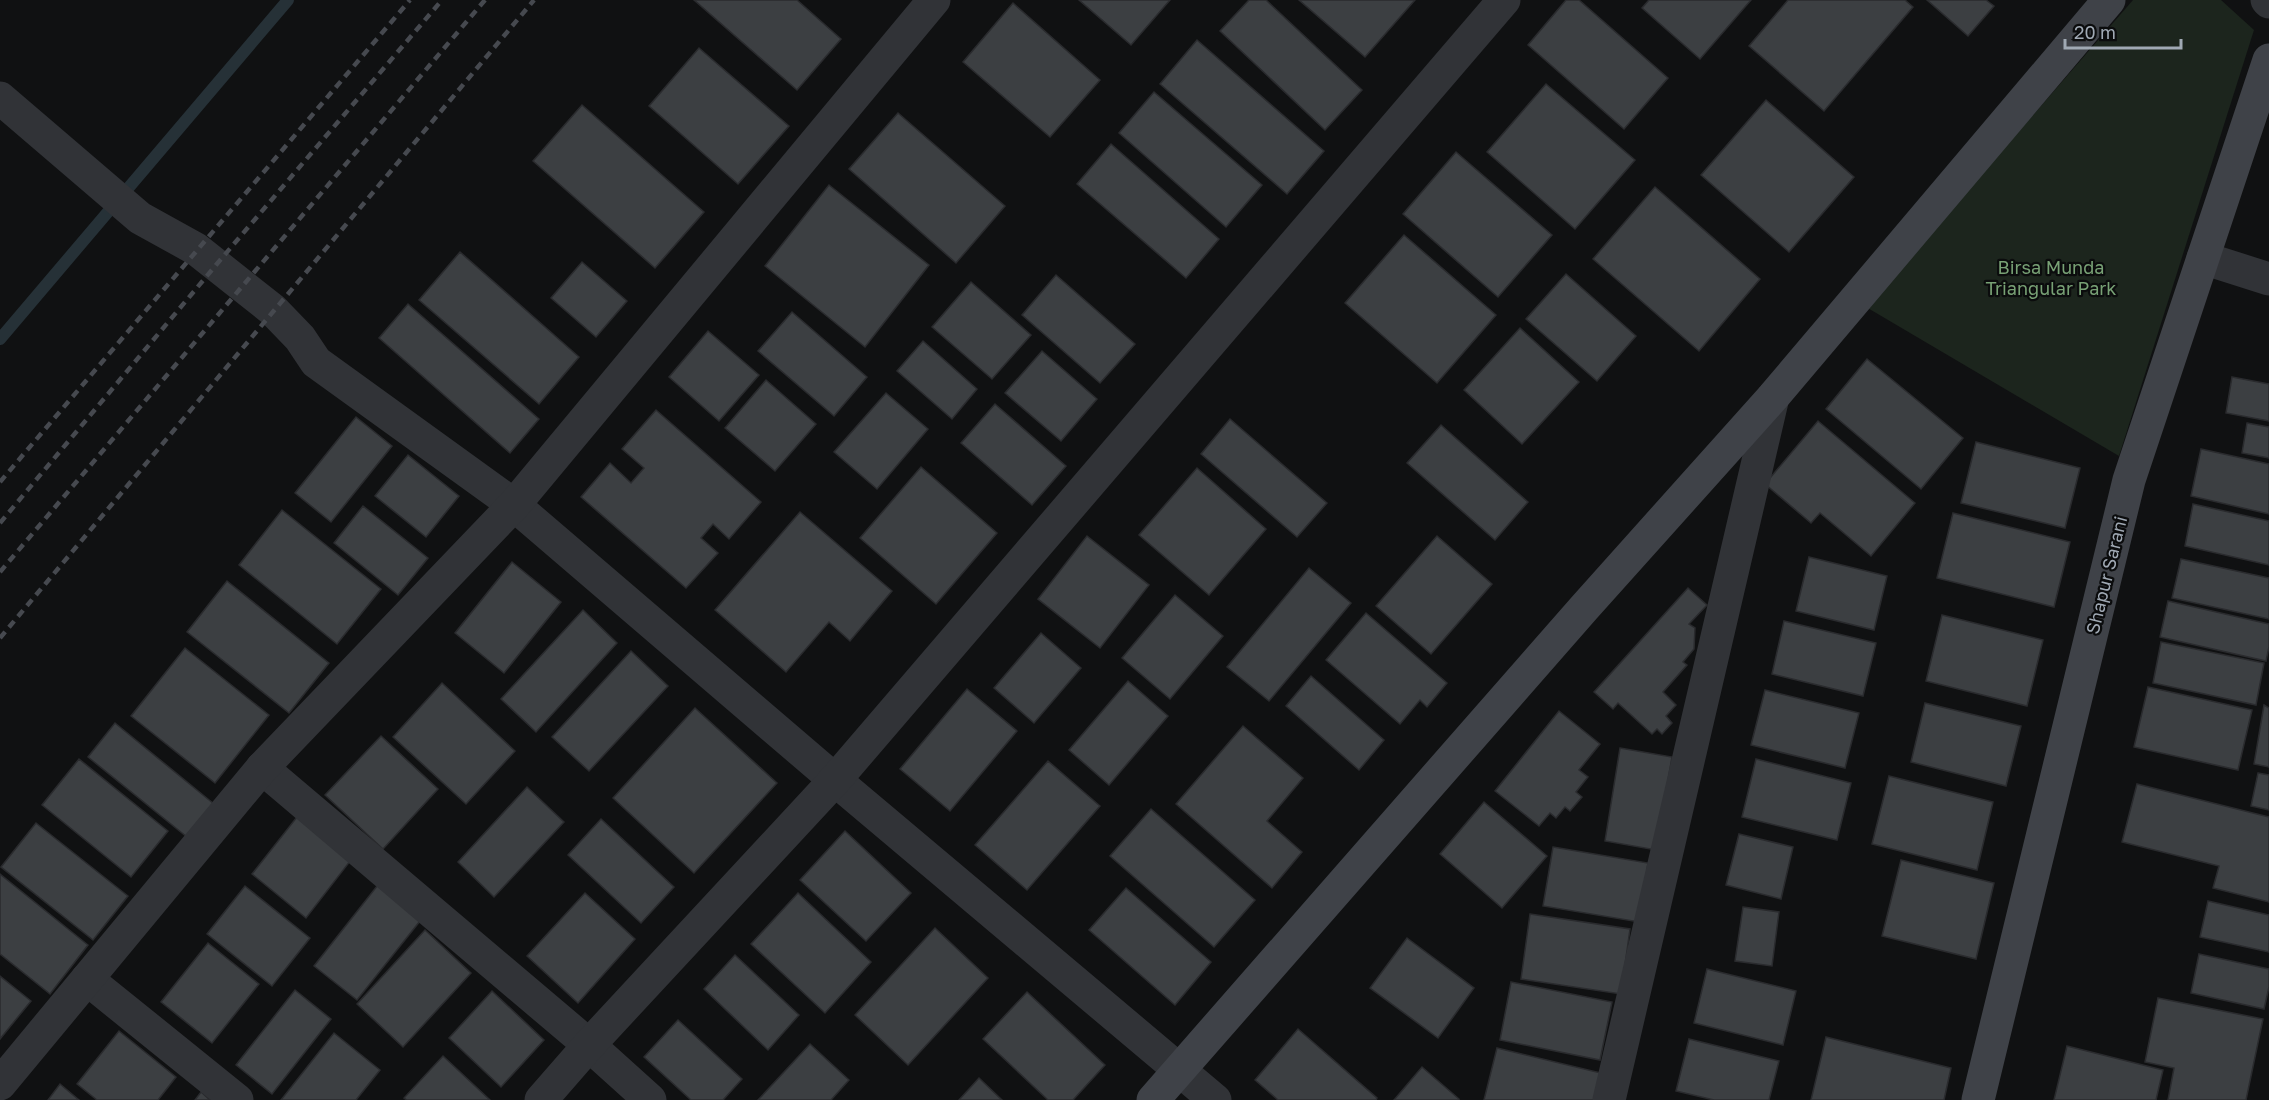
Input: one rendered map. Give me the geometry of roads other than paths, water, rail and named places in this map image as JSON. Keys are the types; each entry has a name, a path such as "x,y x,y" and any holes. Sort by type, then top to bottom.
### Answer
{"street":[{"path":"0,1083 262,768 514,505 934,0"},
{"path":"541,1100 589,1045 835,780 1504,0"},
{"path":"1153,1100 1560,635 1773,397 2109,0"},
{"name":"Shapur Sarani","path":"1977,1100 2129,480 2269,60"},
{"path":"0,98 140,218 196,249 273,310 300,338 316,362 514,505 835,780 1215,1100"},
{"path":"2203,258 2269,279"},
{"path":"1609,1100 1773,397"},
{"path":"262,768 589,1045 650,1100"},
{"path":"87,979 237,1100"}],"waterway":[{"path":"0,339 288,0"}],"railway":[{"path":"0,482 410,0"},
{"path":"0,523 442,0"},
{"path":"0,572 485,0"},
{"path":"0,638 534,0"}],"park label":[{"name":"Birsa Munda Triangular Park","path":"2051,277"}]}
